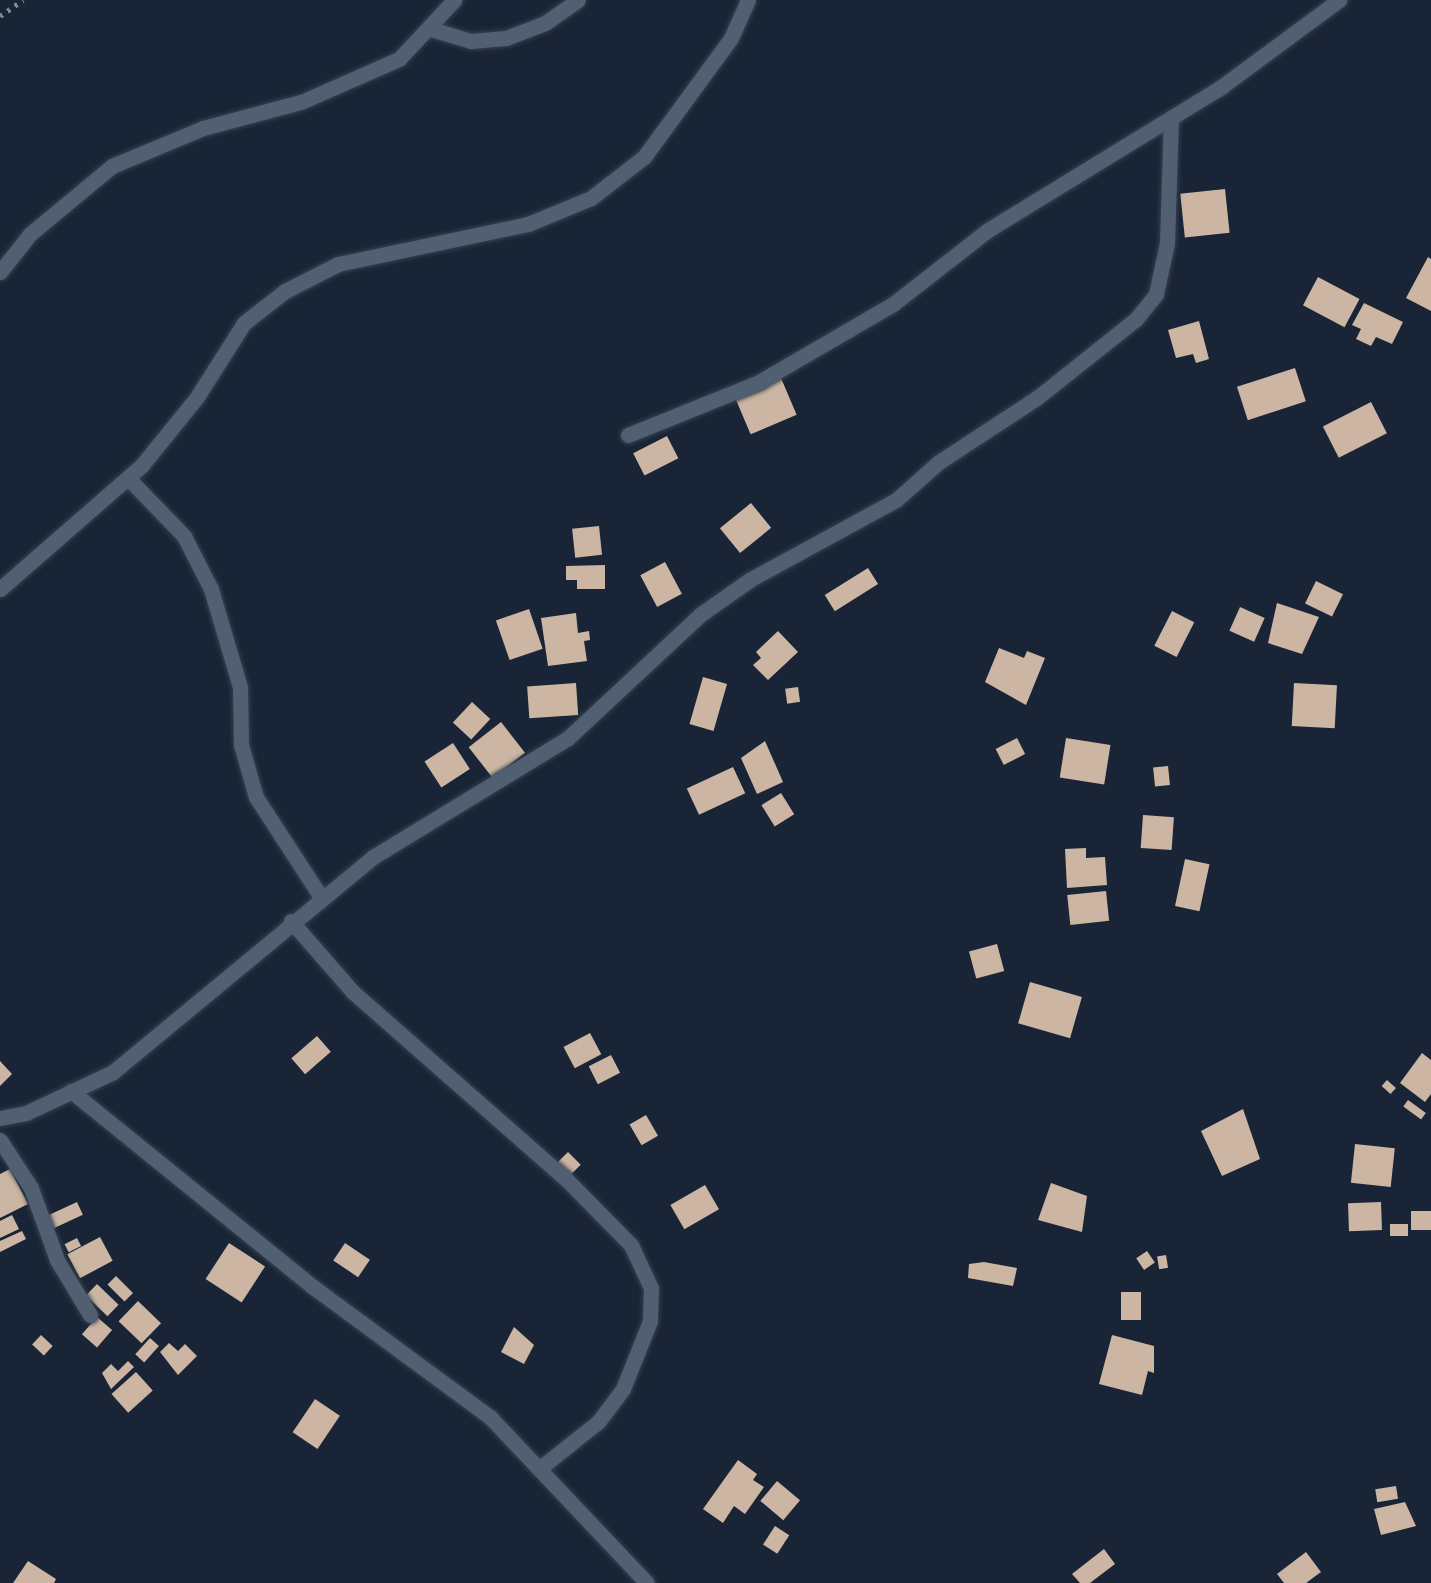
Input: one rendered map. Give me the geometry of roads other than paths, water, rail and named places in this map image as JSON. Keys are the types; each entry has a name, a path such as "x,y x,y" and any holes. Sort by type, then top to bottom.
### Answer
{"street":[{"path":"0,272 30,234 112,166 203,128 301,102 399,59 431,29 454,0"},
{"path":"431,29 471,41 506,38 545,23 578,0"},
{"path":"0,589 128,478 197,397 244,323 285,291 338,264 528,224 591,198 644,156 731,38 748,0"},
{"path":"628,435 759,382 893,304 988,230 1171,118 1339,0"},
{"path":"0,1118 26,1113 113,1072 291,921 373,857 568,738 701,614 751,579 896,500 939,462 1038,397 1136,319 1156,294 1167,243 1171,118"},
{"path":"128,478 184,536 211,589 240,687 241,745 256,797 321,897"},
{"path":"291,921 352,992 565,1178 631,1245 651,1288 650,1321 623,1389 598,1422 539,1469"},
{"path":"71,1091 313,1287 490,1417 647,1583"},
{"path":"0,1140 31,1188 57,1260 90,1315"}],"railway":[{"path":"0,16 23,0"}]}
